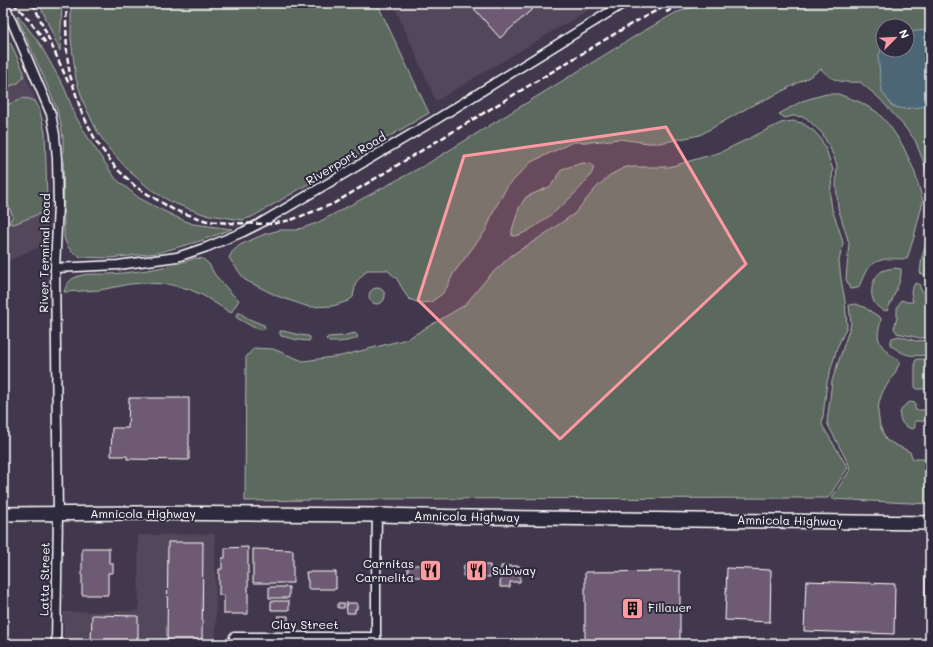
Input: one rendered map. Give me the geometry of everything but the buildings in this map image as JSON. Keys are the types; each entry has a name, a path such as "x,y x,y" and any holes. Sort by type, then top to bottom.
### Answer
{"main road":[{"name":"Amnicola Highway","path":"3,514 145,513 377,515 930,523"}],"street":[{"name":"River Terminal Road","path":"4,3 51,114 55,135 58,205 55,268 58,514"},
{"name":"Riverport Road","path":"55,268 118,265 150,262 177,257 207,247 243,232 432,122 624,3"},
{"name":"Latta Street","path":"56,644 58,514"},
{"path":"376,641 377,515"},
{"name":"Clay Street","path":"234,637 376,641"}],"highlighted area":[{"path":"666,127 746,264 560,439 418,300 464,156"}],"shaded area":[{"path":"393,3 600,3 436,101"},
{"path":"3,26 39,108 45,132 48,243 3,263"},
{"path":"215,534 216,644 64,644 63,612 139,611 138,535"},
{"path":"295,641 371,642 371,644 295,644"}],"green space":[{"path":"39,3 62,3 60,51"},
{"path":"71,3 244,3 253,7 256,3 377,3 429,113 252,217 242,220 203,214 171,202 150,189 130,172 109,149 97,131 84,104 76,79 71,39"},
{"path":"704,3 930,3 930,184 915,140 879,98 860,82 839,81 830,77 821,69 809,77 749,107 700,135 660,143 619,139 592,142 573,142 531,162 507,187 494,210 486,230 453,274 442,294 431,302 420,303 409,299 397,279 387,270 367,270 356,282 353,297 348,301 333,306 309,307 277,296 245,280 229,258 232,252 240,245 265,234 280,230 296,230 317,223 427,164 675,13"},
{"path":"18,15 40,44 64,87 76,117 90,141 116,179 139,198 176,217 193,224 232,229 200,241 157,253 110,258 81,257 72,252 64,238 63,138 60,120 44,78 17,17"},
{"path":"3,40 7,40 11,44 24,72 23,78 18,83 3,89"},
{"path":"826,94 838,94 860,102 877,112 890,126 903,146 914,170 923,201 907,259 885,259 875,263 866,271 858,288 850,289 846,279 849,243 838,208 836,185 837,165 831,150 822,133 805,117 793,116 785,118 779,114 802,101"},
{"path":"22,98 35,101 39,108 45,132 47,199 43,210 39,214 14,224 9,223 13,216 3,193 3,107"},
{"path":"793,121 802,123 814,131 821,139 827,152 833,170 830,195 832,209 843,243 839,261 847,326 837,348 827,382 822,425 848,468 828,498 380,499 245,501 246,357 254,348 273,349 303,361 341,356 407,339 465,305 489,276 512,255 574,214 596,188 610,175 626,167 669,167 721,152 781,123"},
{"path":"583,163 591,164 593,166 593,170 589,178 581,187 544,220 531,229 512,236 512,230 519,208 526,197 551,186 562,169"},
{"path":"930,230 930,279 920,273 922,257"},
{"path":"195,258 203,259 209,264 215,275 239,300 231,313 204,296 189,289 167,284 130,284 100,290 64,292 70,281 78,276 143,271 164,267"},
{"path":"886,269 901,269 901,273 887,311 880,309 876,305 873,299 872,287 877,275"},
{"path":"915,283 919,284 921,290 930,297 930,337 920,338 897,333 894,328 897,318 897,308 901,300 913,302 911,292"},
{"path":"374,288 380,288 385,293 383,302 380,304 374,304 369,299 369,293"},
{"path":"856,304 864,307 881,318 878,335 879,340 886,351 900,362 895,373 883,391 879,402 878,413 880,426 886,440 910,452 913,459 929,459 930,504 831,499 850,470 849,465 827,423 832,381 851,324 849,305"},
{"path":"237,313 240,313 249,319 264,325 265,328 262,330 253,327 237,318"},
{"path":"280,331 308,336 310,339 309,341 298,340 281,336"},
{"path":"355,333 358,337 348,341 329,342 326,339 328,337"},
{"path":"899,336 916,341 930,340 930,355 917,356 900,352 890,345 892,338"},
{"path":"917,359 930,359 930,389 917,389 915,387 915,361"},
{"path":"910,402 915,403 915,410 930,410 930,421 915,421 915,427 913,429 904,424 901,421 900,413 905,405"}],"water":[{"path":"930,28 930,103 921,107 903,109 892,106 882,92 878,58 915,58 915,31"}],"railway":[{"path":"13,3 31,23 47,45"},
{"path":"33,3 68,82"},
{"path":"67,3 67,55 70,75 81,111 96,141 116,168 136,187 174,210 207,221 271,224 291,220 333,204 631,24 671,3"},
{"path":"666,12 686,3"}],"place":[{"name":"Carnitas Carmelita","path":"430,571"},
{"name":"Subway","path":"477,571"},
{"name":"Fillauer","path":"632,608"}]}
